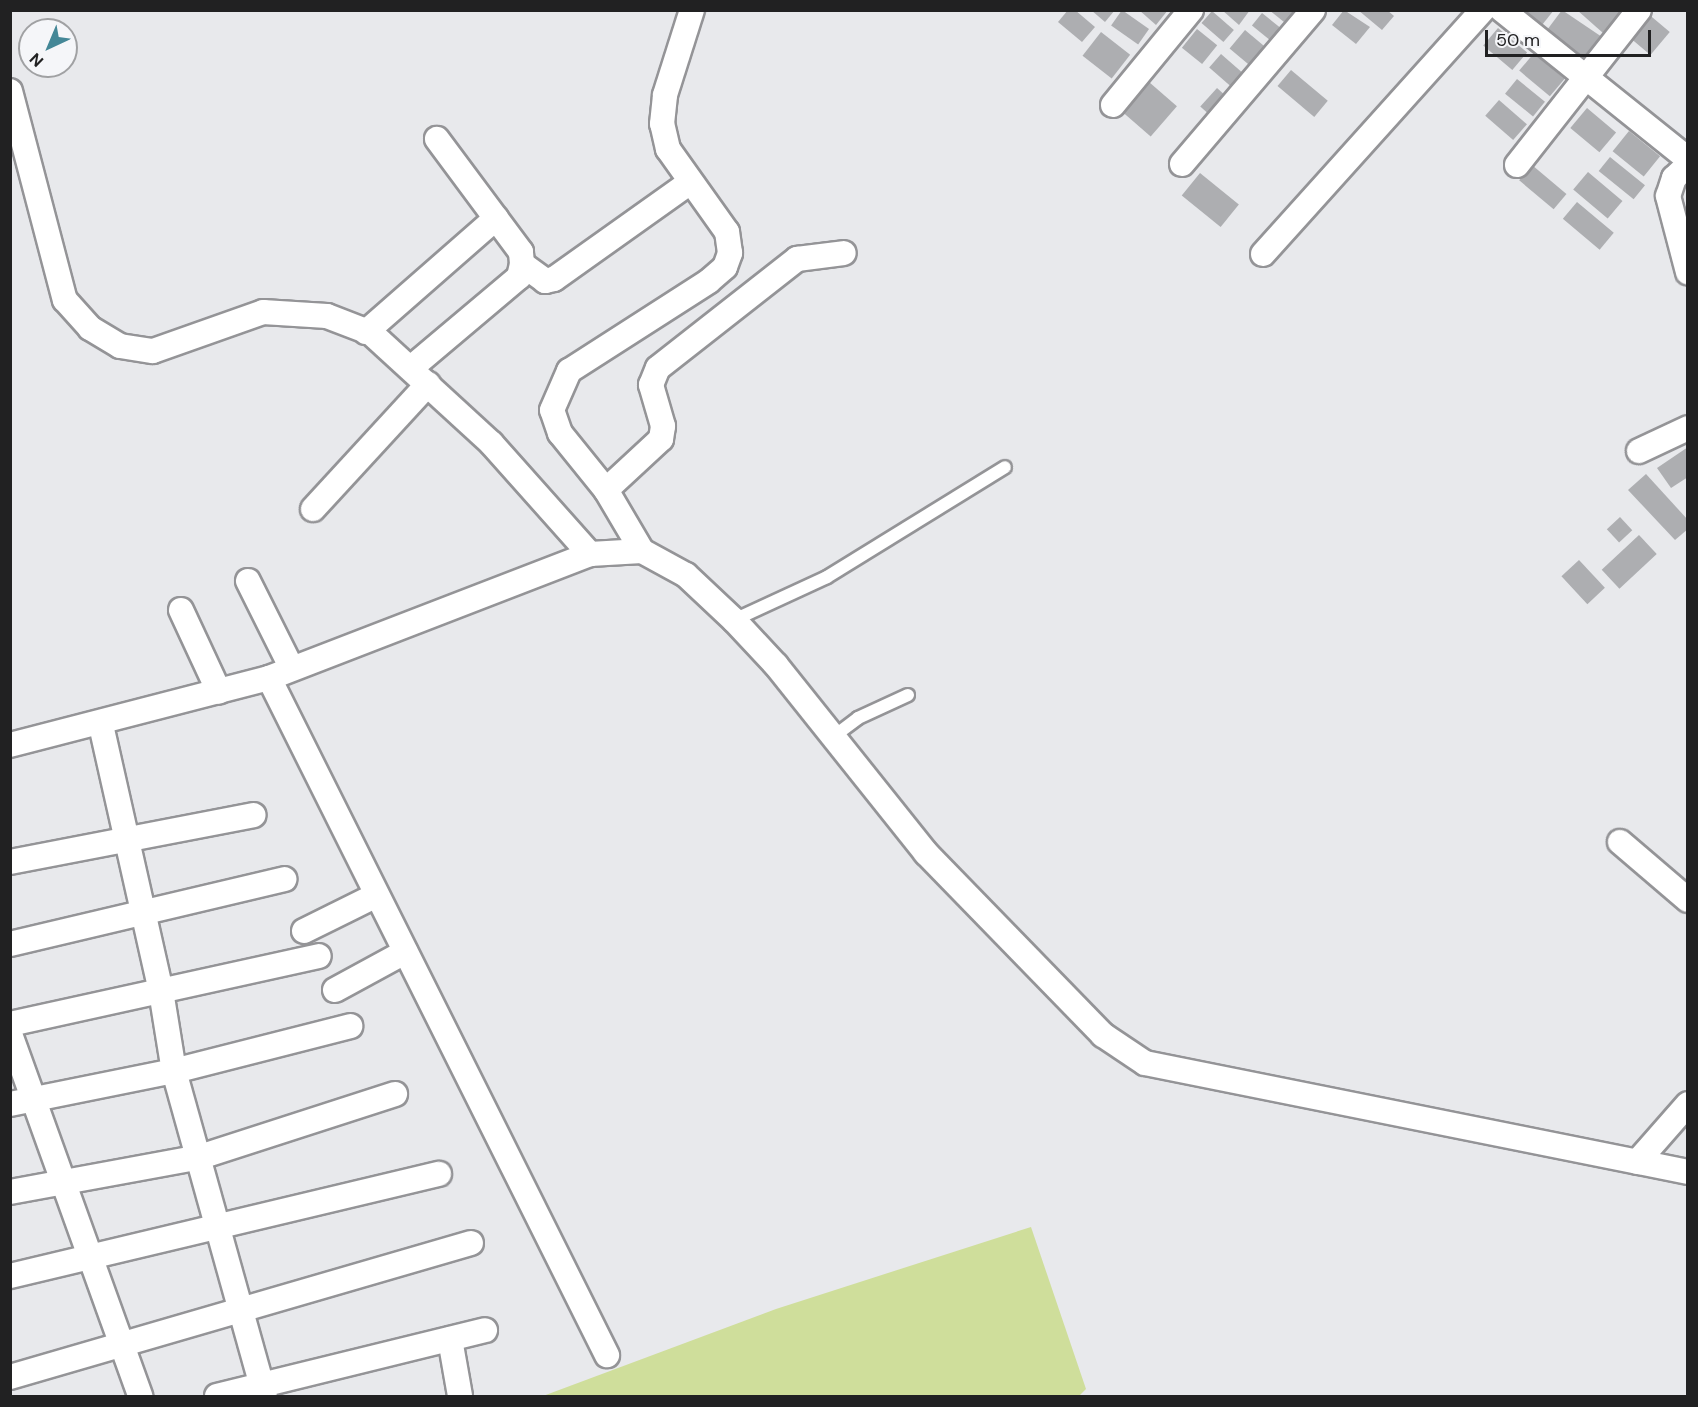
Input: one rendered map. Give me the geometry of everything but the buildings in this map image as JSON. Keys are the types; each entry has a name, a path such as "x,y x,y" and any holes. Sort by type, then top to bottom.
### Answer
{"street":[{"path":"692,10 665,95 662,124 668,148 689,183 726,232 730,253 725,267 569,371 557,394 552,410 560,433 606,490 642,551 686,575 734,620 934,861 1103,1035 1145,1063 1688,1172"},
{"path":"1113,105 1191,10"},
{"path":"1182,165 1313,10"},
{"path":"1263,254 1483,10"},
{"path":"1502,10 1688,159"},
{"path":"1517,165 1587,79 1639,10"},
{"path":"10,91 65,300 90,328 120,346 153,351 263,312 327,316 366,332 411,368 491,443 590,555"},
{"path":"411,368 519,277 522,264 521,252 437,139"},
{"path":"1688,165 1674,178 1668,196 1688,272"},
{"path":"522,264 545,281 554,279 689,183"},
{"path":"366,332 496,218"},
{"path":"606,490 661,439 663,426 651,385 658,368 797,259 844,253"},
{"path":"313,508 428,384"},
{"path":"1639,451 1688,428"},
{"path":"10,745 101,725 268,678 590,555 642,551"},
{"path":"248,581 292,669"},
{"path":"181,610 219,692"},
{"path":"268,678 607,1355"},
{"path":"101,725 161,991 174,1071 220,1228 239,1311 263,1391"},
{"path":"10,862 126,842 253,815"},
{"path":"1620,842 1688,900"},
{"path":"10,944 284,879"},
{"path":"304,931 377,895"},
{"path":"335,990 405,952"},
{"path":"10,1024 319,956"},
{"path":"22,1102 174,1071 350,1026"},
{"path":"10,1034 22,1102 63,1185 119,1346 140,1396"},
{"path":"10,1192 63,1185 200,1157 395,1094"},
{"path":"1637,1162 1688,1104"},
{"path":"10,1276 89,1260 439,1174"},
{"path":"10,1377 471,1243"},
{"path":"217,1396 263,1391 484,1330"},
{"path":"450,1339 460,1396"}],"lane":[{"path":"734,620 827,577 1005,466"},
{"path":"833,737 858,718 908,695"}],"green space":[{"path":"1031,1227 1086,1389 1079,1396 543,1396 776,1309"}]}
